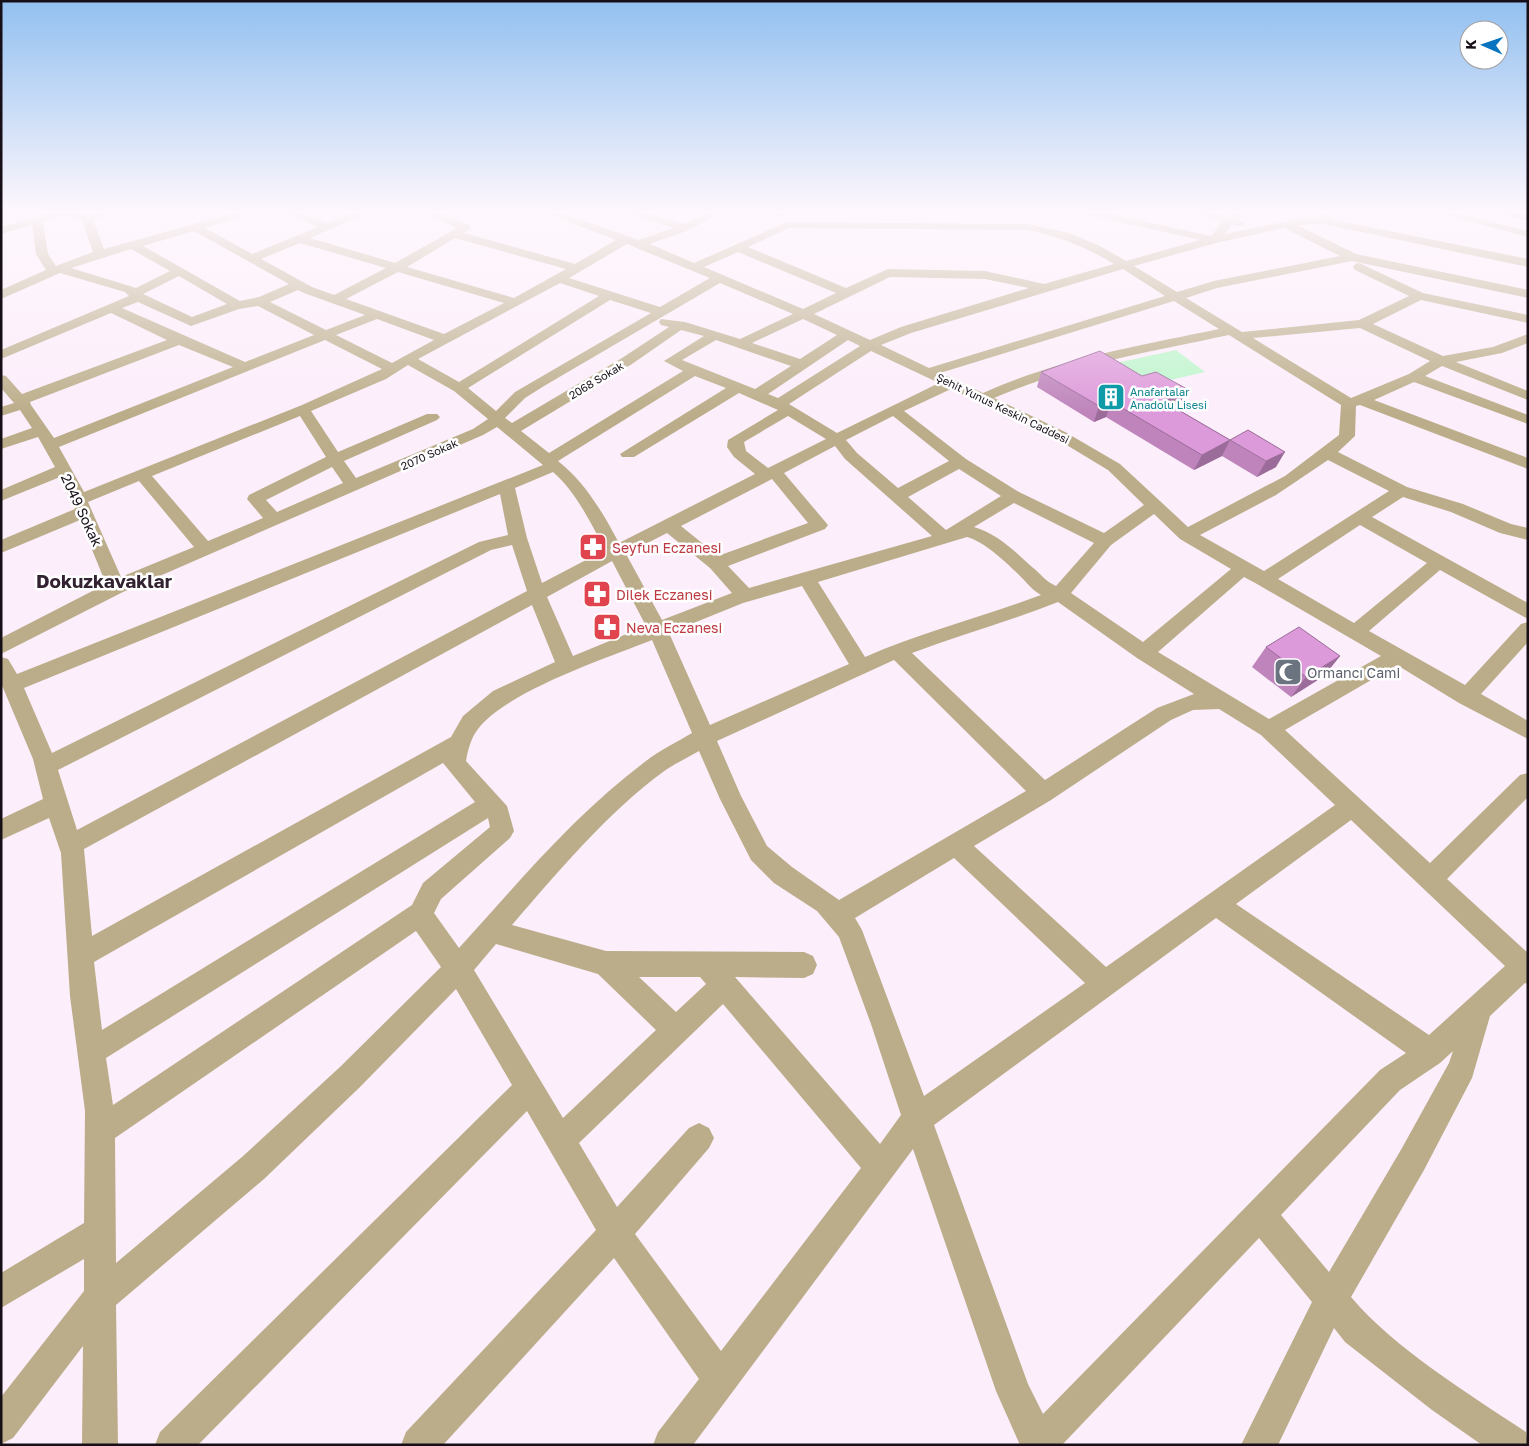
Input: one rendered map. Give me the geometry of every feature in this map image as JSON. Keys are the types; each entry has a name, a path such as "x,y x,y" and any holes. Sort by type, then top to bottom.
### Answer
{"street":[{"path":"3,292 36,278"},
{"path":"89,278 129,289 136,296 191,322 236,305 258,301 298,285"},
{"path":"1,355 113,309 167,278"},
{"path":"192,278 236,305"},
{"path":"286,278 335,300 444,340"},
{"path":"335,300 376,278"},
{"path":"432,278 514,302"},
{"path":"812,278 845,292"},
{"path":"740,344 802,312 876,278"},
{"path":"1001,278 1043,288"},
{"path":"716,564 819,525 771,473 740,454 735,447 736,440 870,345 916,327 1076,278"},
{"path":"1148,278 1234,333 1355,401 1528,464"},
{"path":"929,372 1178,298 1214,285 1246,278"},
{"path":"1386,278 1419,296 1528,319"},
{"path":"1450,278 1528,294"},
{"path":"1,547 142,475 382,376 408,359 559,279 609,295 680,325 715,335 803,366"},
{"name":"Şehit Yunus Keskin Caddesi","path":"718,279 802,312 846,335 929,372 949,384 1060,435 1114,467 1153,506 1186,535 1528,731"},
{"name":"2070 Sokak","path":"116,587 354,487 478,432 504,424 509,404 539,383 718,279"},
{"path":"459,388 609,295"},
{"path":"983,398 1028,378 1077,363 1234,333 1362,324 1419,296"},
{"path":"258,301 392,369"},
{"path":"113,309 179,340 245,367"},
{"path":"52,444 376,315"},
{"path":"1362,324 1441,361 1528,396"},
{"name":"2068 Sokak","path":"504,424 627,361 680,325"},
{"path":"715,335 671,361 784,407 837,439 851,456 944,538"},
{"path":"756,396 803,366 846,335"},
{"path":"1355,401 1414,377 1441,361 1497,350 1528,338"},
{"path":"1,412 179,340"},
{"path":"100,1131 420,914 432,891 502,832 499,813 454,762 459,743 470,722 500,697 567,666 658,630 745,596 875,560 966,531 982,535 1027,572 1039,586 1072,601 1144,653 1269,729 1526,969 1479,1007 1430,1053 1390,1080 1039,1444 1013,1391 885,1024 849,930 826,903 783,875 759,853 731,799 658,630 617,551 595,514 567,476 459,388 408,359"},
{"path":"100,1445 100,1111 80,956 73,853 56,804 46,766 7,674 506,485 550,464 694,370"},
{"path":"1414,377 1528,420"},
{"name":"2049 Sokak","path":"1,379 22,402 52,444 63,470 83,505 116,587"},
{"path":"70,845 617,551 949,384"},
{"path":"628,454 737,388"},
{"path":"1186,535 1278,488 1329,454 1347,436 1355,401"},
{"path":"303,410 337,458 354,487"},
{"path":"894,410 960,462 1013,496 1105,541"},
{"path":"274,520 255,499 337,458 432,417"},
{"path":"1,444 42,430"},
{"path":"1329,454 1401,491 1457,508 1506,528 1528,534"},
{"path":"896,496 960,462"},
{"path":"1,496 63,470"},
{"path":"142,475 205,548"},
{"path":"506,485 518,538 537,594 567,666"},
{"path":"1264,580 1401,491"},
{"path":"944,538 1013,496"},
{"path":"1,1426 99,1298 252,1168 350,1077 458,968 556,856 620,794 655,766 704,737 897,651 945,633 1010,614 1059,595 1105,541 1153,506"},
{"path":"1360,517 1528,612"},
{"path":"669,525 716,564 745,596"},
{"path":"46,766 485,546 518,538"},
{"path":"1357,632 1440,561"},
{"path":"1144,653 1243,568"},
{"path":"806,579 861,667"},
{"path":"1,647 116,587"},
{"path":"1466,697 1528,629"},
{"path":"897,651 1043,793"},
{"path":"1269,729 1396,657"},
{"path":"836,915 1043,793 1164,714 1191,702 1222,701"},
{"path":"80,956 459,743"},
{"path":"1430,879 1528,782"},
{"path":"1,830 56,804"},
{"path":"91,1052 492,804"},
{"path":"679,1441 720,1379 917,1119 1351,807"},
{"path":"956,844 1105,984"},
{"path":"1216,904 1430,1053"},
{"path":"420,914 458,968 615,1233 720,1379"},
{"path":"492,931 606,964 716,975 804,965"},
{"path":"606,964 676,1030"},
{"path":"716,975 881,1168"},
{"path":"561,1140 676,1030 716,975"},
{"path":"1259,1445 1331,1299 1413,1159 1462,1068 1479,1007"},
{"path":"173,1445 530,1087"},
{"path":"419,1445 615,1233 699,1138"},
{"path":"1260,1215 1357,1330 1444,1398 1513,1445"},
{"path":"1,1292 100,1232"}],"green space":[{"path":"1176,350 1205,372 1135,388 1107,365"}],"building":[{"path":"1100,351 1142,376 1156,372 1187,389 1163,401 1230,440 1202,455 1112,402 1099,406 1041,372"},
{"path":"1248,430 1285,452 1266,461 1230,440"},
{"path":"1299,627 1340,656 1306,677 1266,647"}],"place":[{"name":"Anafartalar Anadolu Lisesi","path":"1111,397"},
{"name":"Seyfun Eczanesi","path":"593,547"},
{"name":"Dilek Eczanesi","path":"597,594"},
{"name":"Neva Eczanesi","path":"607,627"},
{"name":"Ormancı Cami","path":"1288,672"}],"district":[{"name":"Dokuzkavaklar","path":"104,580"}]}
